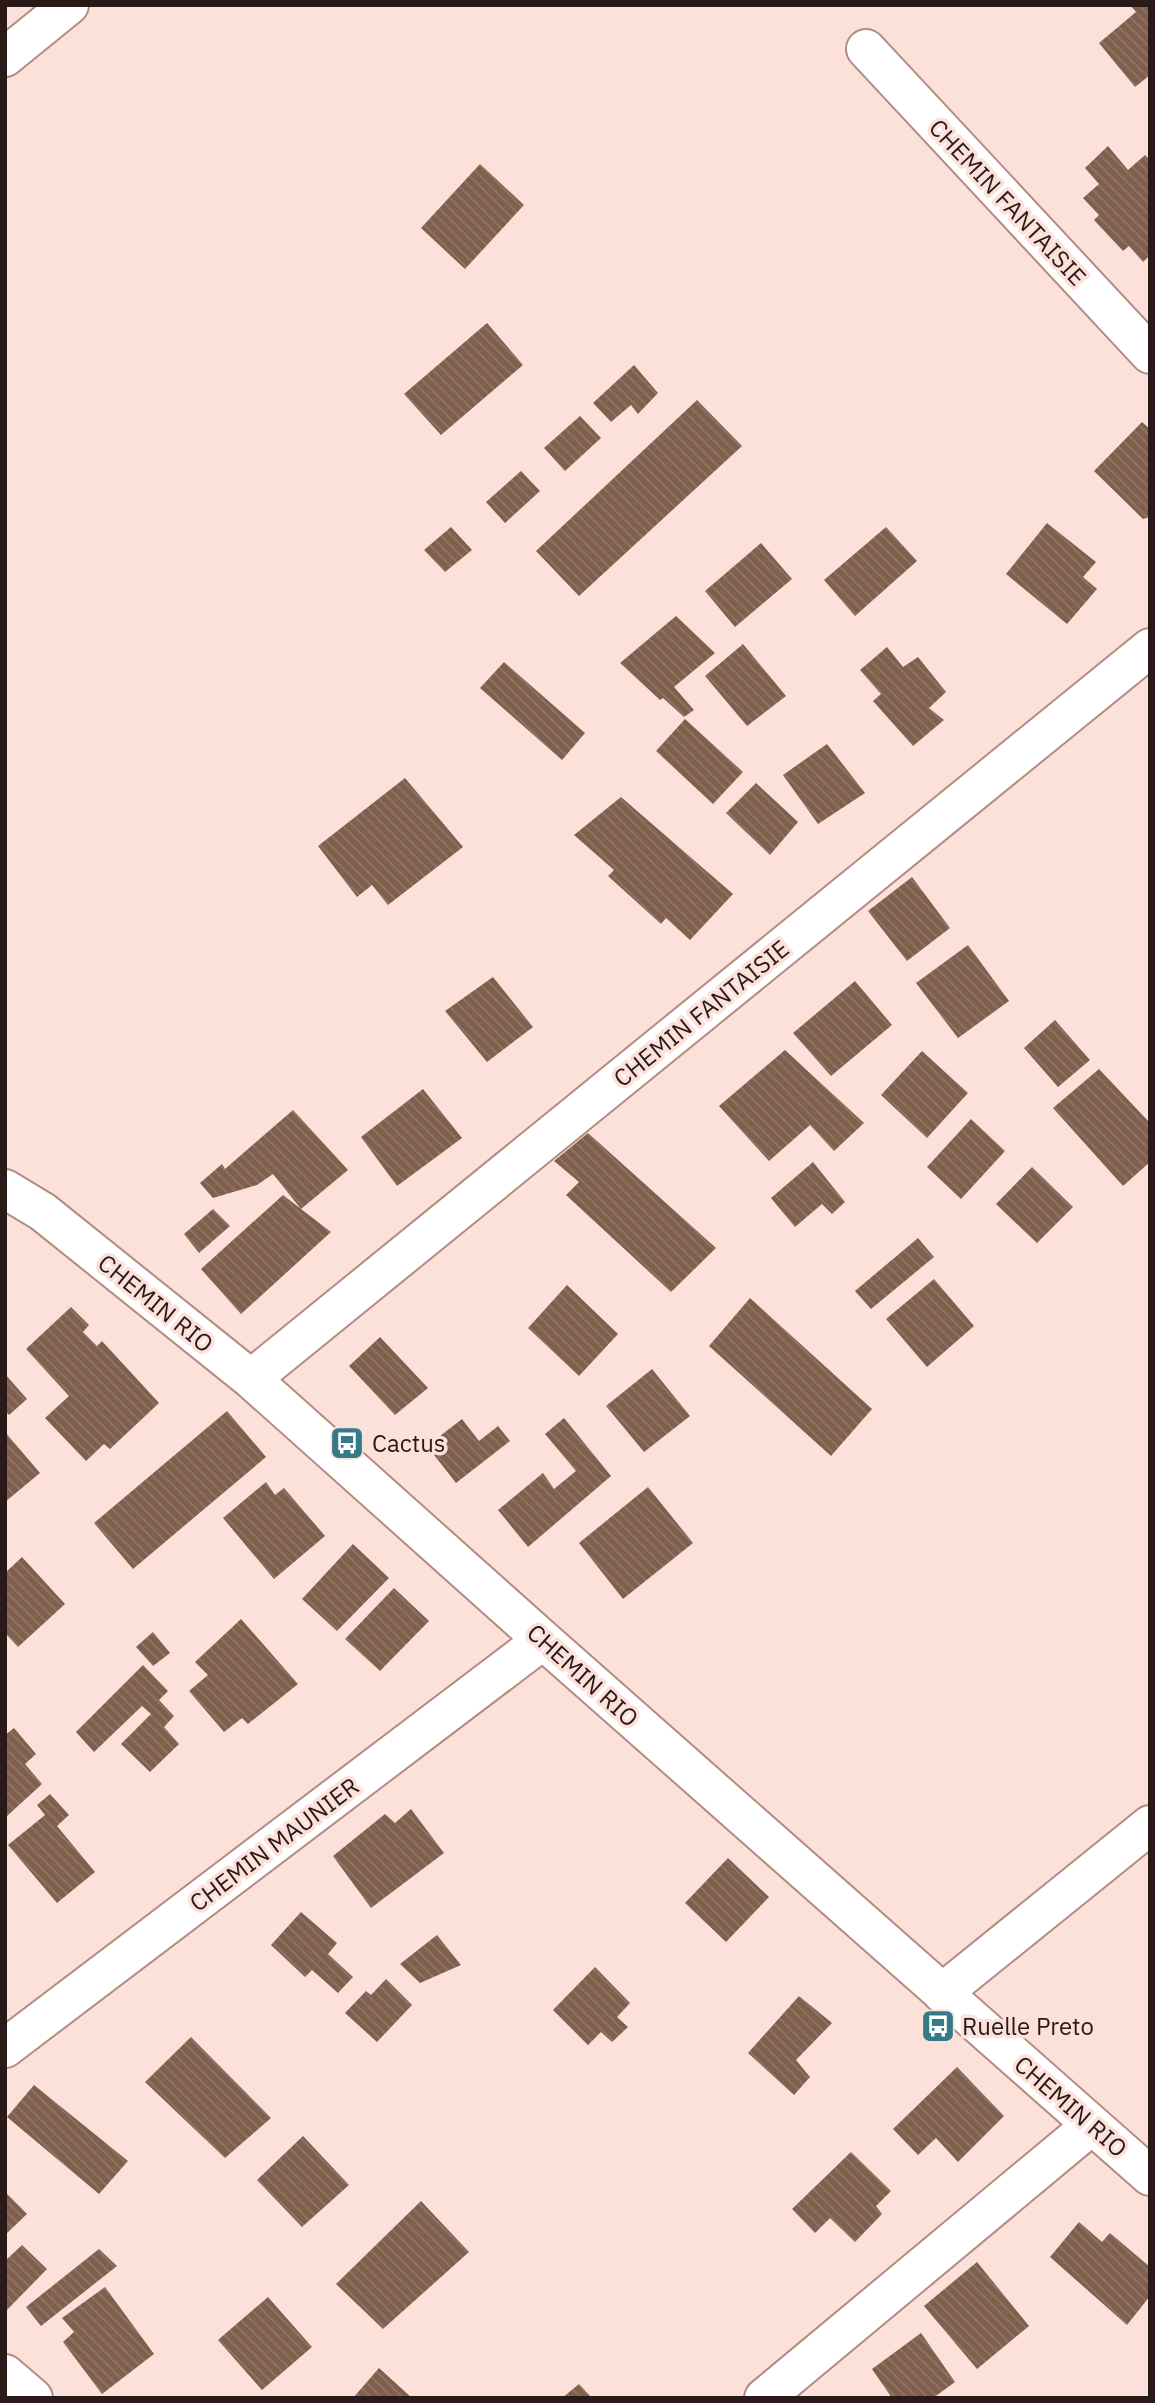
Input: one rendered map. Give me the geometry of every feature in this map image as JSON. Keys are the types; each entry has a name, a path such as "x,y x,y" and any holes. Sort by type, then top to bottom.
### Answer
{"street":[{"path":"5,57 69,5"},
{"name":"CHEMIN FANTAISIE","path":"866,49 1150,354"},
{"name":"CHEMIN FANTAISIE","path":"251,1379 1150,648"},
{"name":"CHEMIN RIO","path":"5,1189 43,1213 251,1379 1150,2176"},
{"name":"CHEMIN MAUNIER","path":"5,2048 543,1640"},
{"path":"942,1993 1150,1825"},
{"path":"764,2398 1092,2125"},
{"path":"5,2374 33,2398"}],"building":[{"path":"1130,5 1150,5 1150,75 1135,87 1099,43 1136,12"},
{"path":"1108,146 1128,170 1145,155 1150,160 1150,255 1143,262 1129,246 1123,251 1094,220 1099,215 1083,198 1099,184 1085,168"},
{"path":"480,164 524,205 465,269 421,228"},
{"path":"487,323 523,365 441,435 404,394"},
{"path":"634,365 658,393 638,414 631,405 611,422 593,403"},
{"path":"697,400 742,446 579,596 536,551"},
{"path":"580,416 601,438 565,471 544,448"},
{"path":"1142,422 1150,429 1150,517 1143,519 1094,471"},
{"path":"521,471 540,491 505,523 486,502"},
{"path":"1047,523 1096,562 1083,577 1097,589 1067,624 1006,574"},
{"path":"451,527 472,550 445,572 424,550"},
{"path":"886,527 917,561 855,616 824,580"},
{"path":"761,543 792,579 735,627 705,591"},
{"path":"676,616 715,653 674,687 694,710 684,717 663,698 660,700 620,663"},
{"path":"743,644 786,696 747,726 705,676"},
{"path":"887,647 903,667 918,657 946,692 929,708 944,720 913,746 873,701 881,694 860,670"},
{"path":"504,662 585,733 562,760 480,688"},
{"path":"685,719 743,772 713,804 656,751"},
{"path":"827,744 865,793 818,824 783,775"},
{"path":"405,778 463,847 388,905 372,885 357,897 318,846"},
{"path":"756,783 798,822 770,855 726,813"},
{"path":"621,797 733,894 690,940 666,918 661,924 608,876 614,870 574,835"},
{"path":"912,877 950,928 907,961 868,911"},
{"path":"968,945 1009,1001 958,1038 916,983"},
{"path":"493,977 533,1027 487,1062 445,1011"},
{"path":"855,981 892,1025 831,1076 793,1033"},
{"path":"1055,1020 1090,1060 1058,1087 1024,1048"},
{"path":"785,1050 864,1123 834,1151 810,1125 769,1161 719,1106"},
{"path":"922,1051 968,1093 927,1138 881,1095"},
{"path":"1099,1069 1150,1123 1150,1162 1123,1186 1053,1108"},
{"path":"423,1089 462,1138 397,1186 361,1137"},
{"path":"293,1110 348,1170 301,1209 273,1174 257,1185 213,1198 200,1183 222,1164 225,1169"},
{"path":"971,1119 1005,1151 961,1199 927,1167"},
{"path":"588,1133 716,1248 671,1292 566,1195 579,1182 554,1161"},
{"path":"813,1162 845,1202 832,1214 822,1204 795,1227 771,1198"},
{"path":"1032,1167 1073,1207 1037,1243 996,1204"},
{"path":"283,1195 331,1232 241,1314 201,1269"},
{"path":"213,1209 230,1226 199,1253 184,1234"},
{"path":"918,1238 934,1257 871,1309 855,1291"},
{"path":"934,1279 974,1326 927,1367 886,1319"},
{"path":"567,1285 618,1334 579,1376 528,1328"},
{"path":"750,1298 872,1409 831,1456 709,1346"},
{"path":"71,1307 89,1325 83,1332 97,1346 102,1341 159,1403 110,1449 104,1444 86,1461 45,1418 69,1396 26,1349"},
{"path":"380,1337 428,1388 395,1415 349,1366"},
{"path":"652,1369 690,1416 644,1452 606,1406"},
{"path":"5,1374 27,1399 9,1415 5,1411"},
{"path":"227,1411 266,1457 133,1569 94,1523"},
{"path":"564,1418 611,1476 528,1547 498,1510 543,1473 554,1489 576,1471 545,1434"},
{"path":"462,1419 479,1441 498,1426 510,1441 456,1483 427,1446"},
{"path":"5,1432 40,1473 5,1502"},
{"path":"266,1482 275,1495 284,1488 325,1536 274,1579 223,1518"},
{"path":"648,1487 693,1543 623,1599 579,1543"},
{"path":"353,1544 389,1578 337,1631 302,1599"},
{"path":"22,1557 65,1604 18,1647 5,1633 5,1573"},
{"path":"394,1588 429,1621 380,1671 345,1639"},
{"path":"241,1619 298,1684 248,1724 242,1718 224,1732 189,1691 208,1675 195,1662"},
{"path":"153,1632 170,1653 153,1666 136,1647"},
{"path":"143,1665 168,1691 159,1700 174,1716 164,1727 179,1744 150,1772 121,1744 151,1714 142,1706 94,1752 76,1732"},
{"path":"14,1728 36,1754 25,1764 42,1784 7,1816 5,1735"},
{"path":"50,1794 69,1815 57,1826 95,1872 57,1903 8,1845 45,1815 37,1805"},
{"path":"411,1809 444,1853 371,1908 333,1856 385,1814 395,1823"},
{"path":"728,1858 769,1897 726,1942 685,1903"},
{"path":"301,1912 337,1943 328,1954 353,1977 338,1993 312,1970 305,1977 271,1945"},
{"path":"437,1935 461,1965 420,1983 400,1964"},
{"path":"595,1967 630,2003 617,2017 628,2027 612,2042 601,2032 588,2045 553,2010"},
{"path":"386,1979 412,2005 377,2042 345,2013 366,1991 371,1995"},
{"path":"799,1996 832,2023 796,2060 810,2077 794,2095 748,2053"},
{"path":"191,2037 271,2118 225,2158 145,2082"},
{"path":"957,2067 1004,2116 958,2162 936,2138 918,2155 893,2129"},
{"path":"34,2085 128,2161 99,2194 7,2117"},
{"path":"303,2136 349,2185 302,2227 257,2180"},
{"path":"851,2152 891,2191 876,2206 882,2214 855,2242 830,2218 815,2233 792,2209"},
{"path":"5,2192 27,2214 5,2235"},
{"path":"421,2201 469,2252 383,2329 336,2284"},
{"path":"1079,2222 1102,2242 1110,2233 1150,2267 1150,2296 1127,2325 1050,2257"},
{"path":"22,2245 47,2269 5,2312 5,2261"},
{"path":"99,2249 117,2266 41,2326 26,2307"},
{"path":"977,2262 1029,2326 977,2369 924,2306"},
{"path":"105,2287 154,2354 102,2394 63,2342 74,2332 62,2318"},
{"path":"268,2297 312,2347 262,2390 218,2340"},
{"path":"921,2333 955,2382 933,2398 892,2398 872,2369"},
{"path":"379,2368 412,2398 353,2398"},
{"path":"579,2384 592,2398 562,2398"}],"place":[{"name":"Cactus","path":"347,1443"},
{"name":"Ruelle Preto","path":"938,2026"}]}
